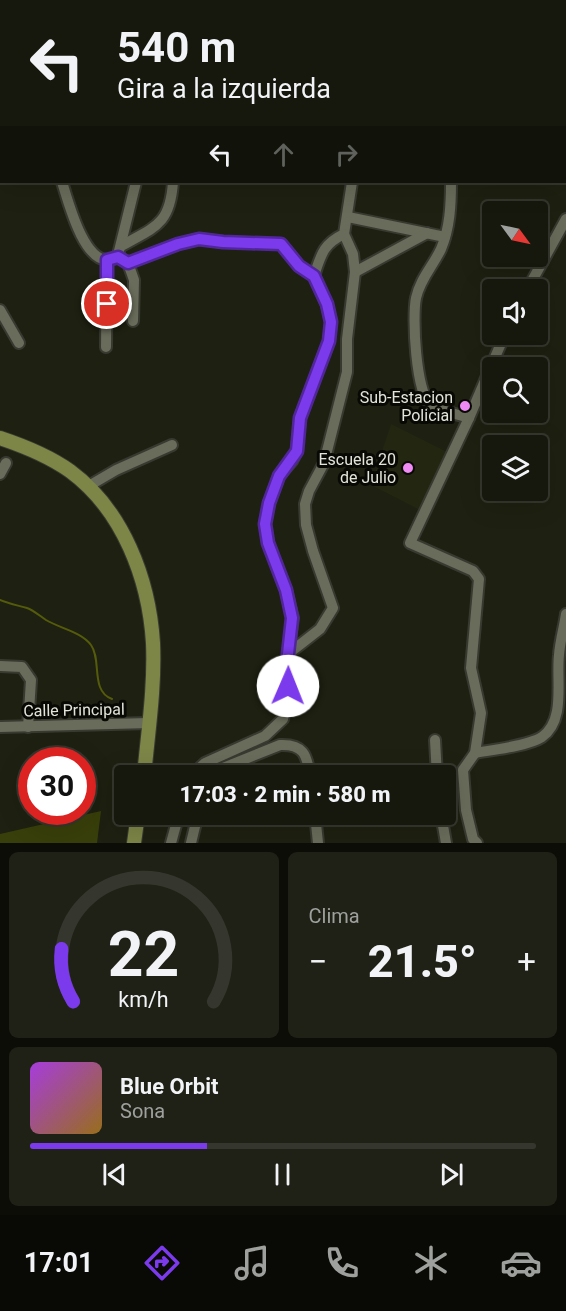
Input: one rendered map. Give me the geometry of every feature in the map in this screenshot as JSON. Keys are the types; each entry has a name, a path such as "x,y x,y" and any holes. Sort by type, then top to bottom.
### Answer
{"main road":[{"path":"0,438 48,458 71,472 103,504 127,541 139,568 147,594 153,644 145,765"},
{"path":"134,843 136,825"}],"street":[{"path":"62,183 76,224 91,251 115,254 128,263 134,280 133,321"},
{"path":"106,347 115,254 136,183"},
{"path":"115,254 151,230 166,214 172,197 173,183"},
{"path":"288,654 320,629 333,608 313,553 306,525 305,504 309,491 324,463 341,404 347,372 346,339 355,272 353,254 344,234 352,183"},
{"path":"451,183 445,237 416,298 413,337 428,403 469,418"},
{"path":"348,217 445,237"},
{"path":"533,279 566,219"},
{"path":"355,272 427,232"},
{"path":"314,276 326,246 332,239 344,234"},
{"path":"128,263 178,244 199,239 277,243 286,247 299,266 314,276 327,304 331,322 329,341 300,418 297,451 279,476 269,503 265,524 268,543 286,590 292,618 288,654 287,702 283,719 264,736 203,765"},
{"path":"0,310 19,344"},
{"path":"477,843 473,839 466,810 463,770 475,753 481,713 471,668 479,579 473,571 410,543 469,418 500,345"},
{"path":"87,487 116,470 172,445"},
{"path":"0,474 6,463"},
{"path":"475,753 514,746 542,737 551,727 558,714 559,654 566,614"},
{"path":"0,666 22,667 31,680 28,727"},
{"name":"Calle Principal","path":"0,727 149,723"},
{"path":"435,740 436,765"},
{"path":"230,765 280,745 291,745 301,750 308,765"},
{"path":"171,843 176,825"},
{"path":"191,843 195,825"},
{"path":"316,825 318,843"},
{"path":"443,825 446,843"}],"shaded area":[{"name":"Escuela 20 de Julio","path":"391,424 447,452 420,510 371,485"}],"green space":[{"path":"101,811 97,843 0,843 0,834 40,825 96,825 96,812"}],"waterway":[{"path":"0,600 29,609 87,641 94,651 101,689 112,699"}],"place":[{"name":"Sub-Estacion Policial","path":"465,406"},
{"name":"Escuela 20 de Julio","path":"408,468"}],"route":[{"path":"107,304 107,260 118,257 128,263 178,244 199,239 281,244 286,247 299,266 314,276 327,304 331,322 329,341 300,418 297,451 279,476 269,503 265,524 268,543 286,590 292,618 288,654 288,686"}]}
